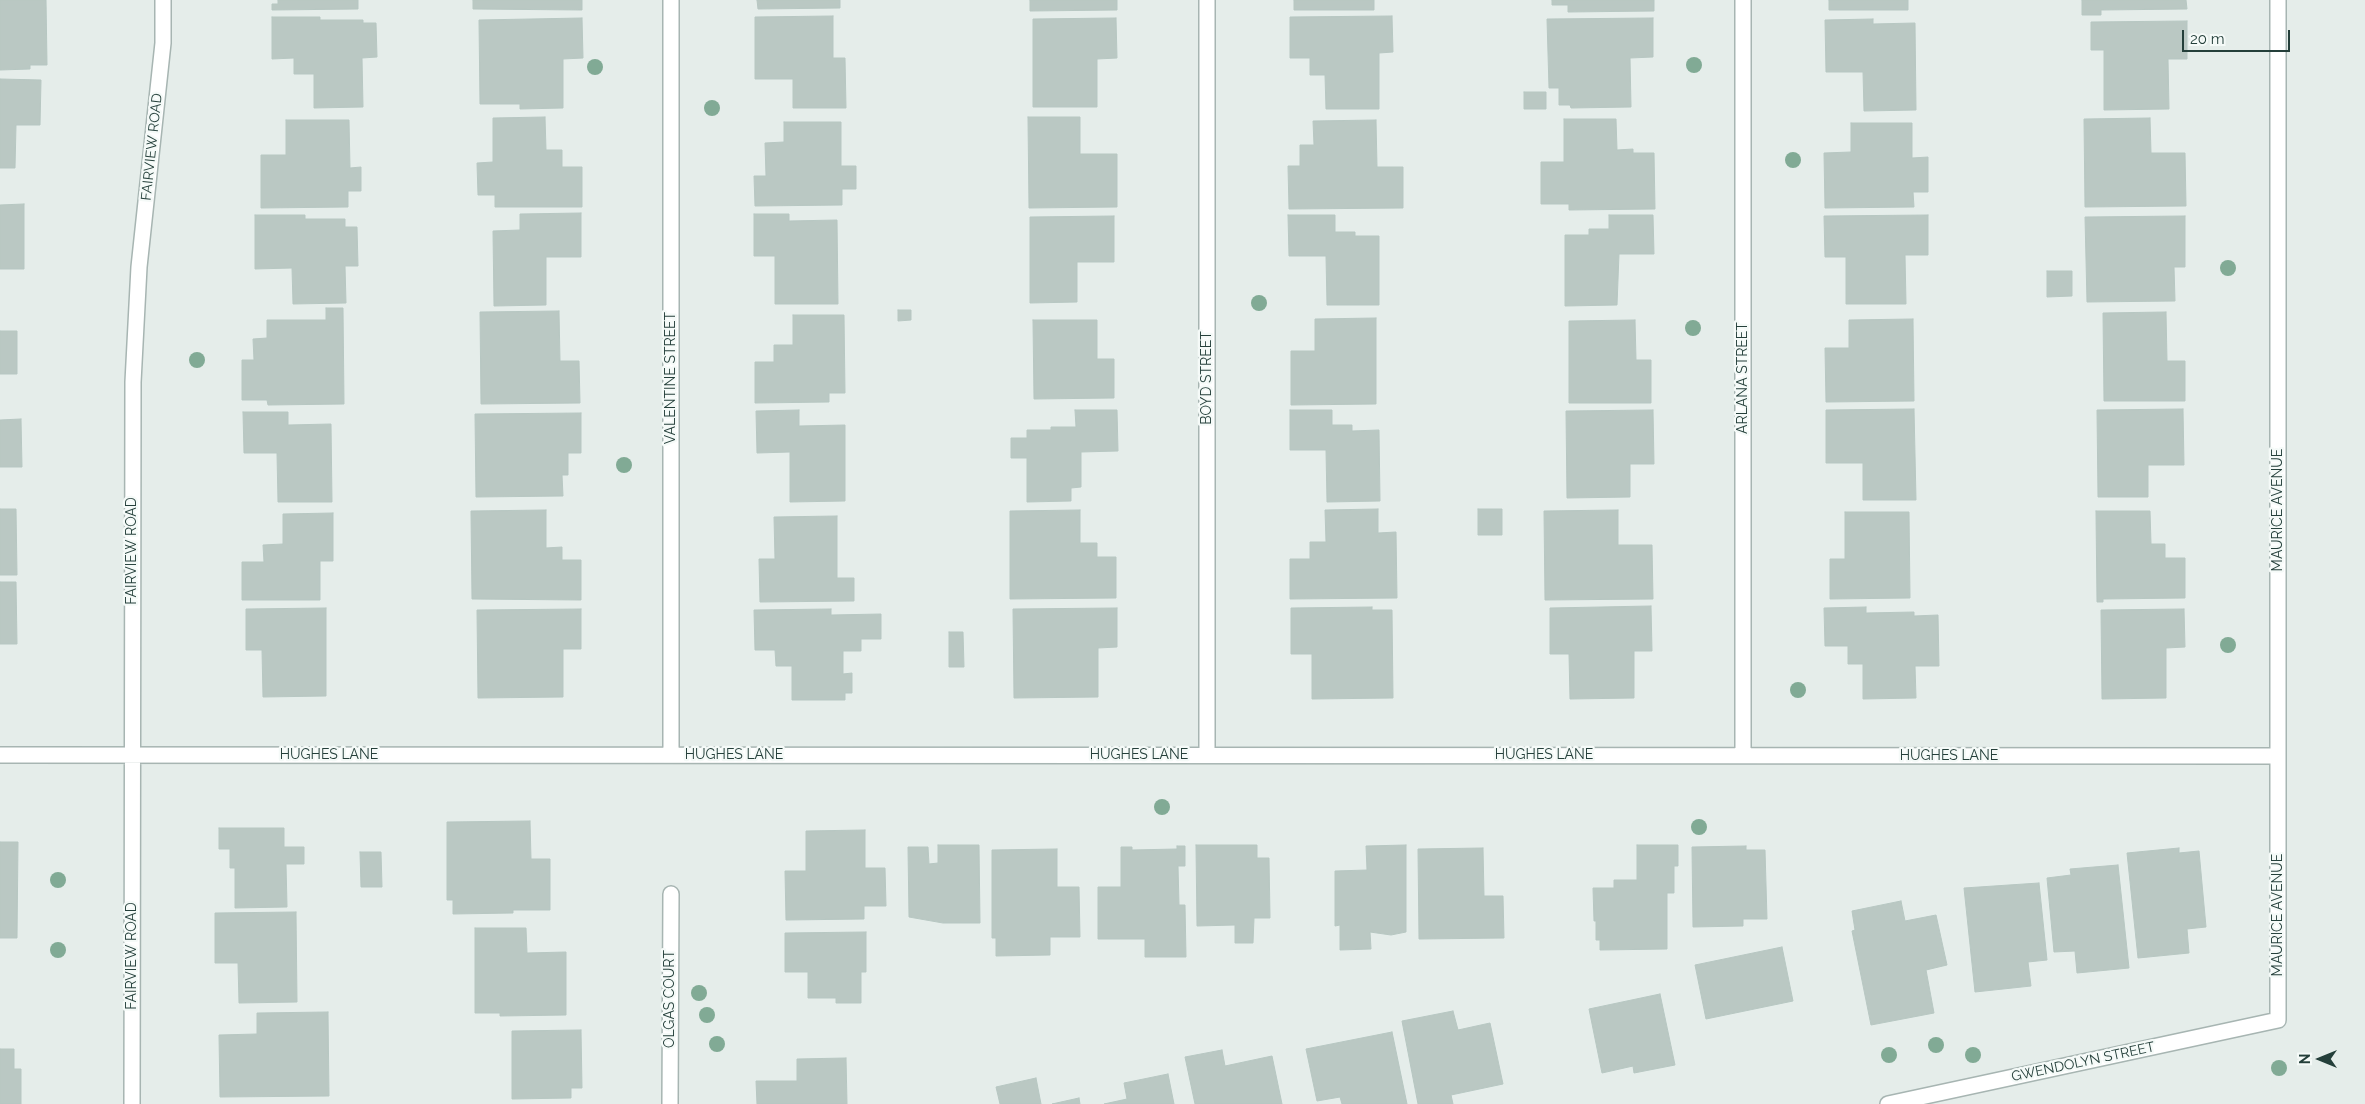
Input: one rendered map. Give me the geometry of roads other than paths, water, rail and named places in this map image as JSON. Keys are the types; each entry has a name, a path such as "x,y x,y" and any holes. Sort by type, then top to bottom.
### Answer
{"street":[{"name":"FAIRVIEW ROAD","path":"132,1104 133,382 139,267 162,43 163,0"},
{"name":"VALENTINE STREET","path":"671,0 671,755"},
{"name":"BOYD STREET","path":"1207,0 1207,755"},
{"name":"ARLANA STREET","path":"1743,0 1743,756"},
{"name":"MAURICE AVENUE","path":"2278,0 2278,1020"},
{"name":"HUGHES LANE","path":"0,755 2278,756"},
{"name":"OLGAS COURT","path":"670,1104 671,894"},
{"name":"GWENDOLYN STREET","path":"1888,1104 2278,1020"}]}
